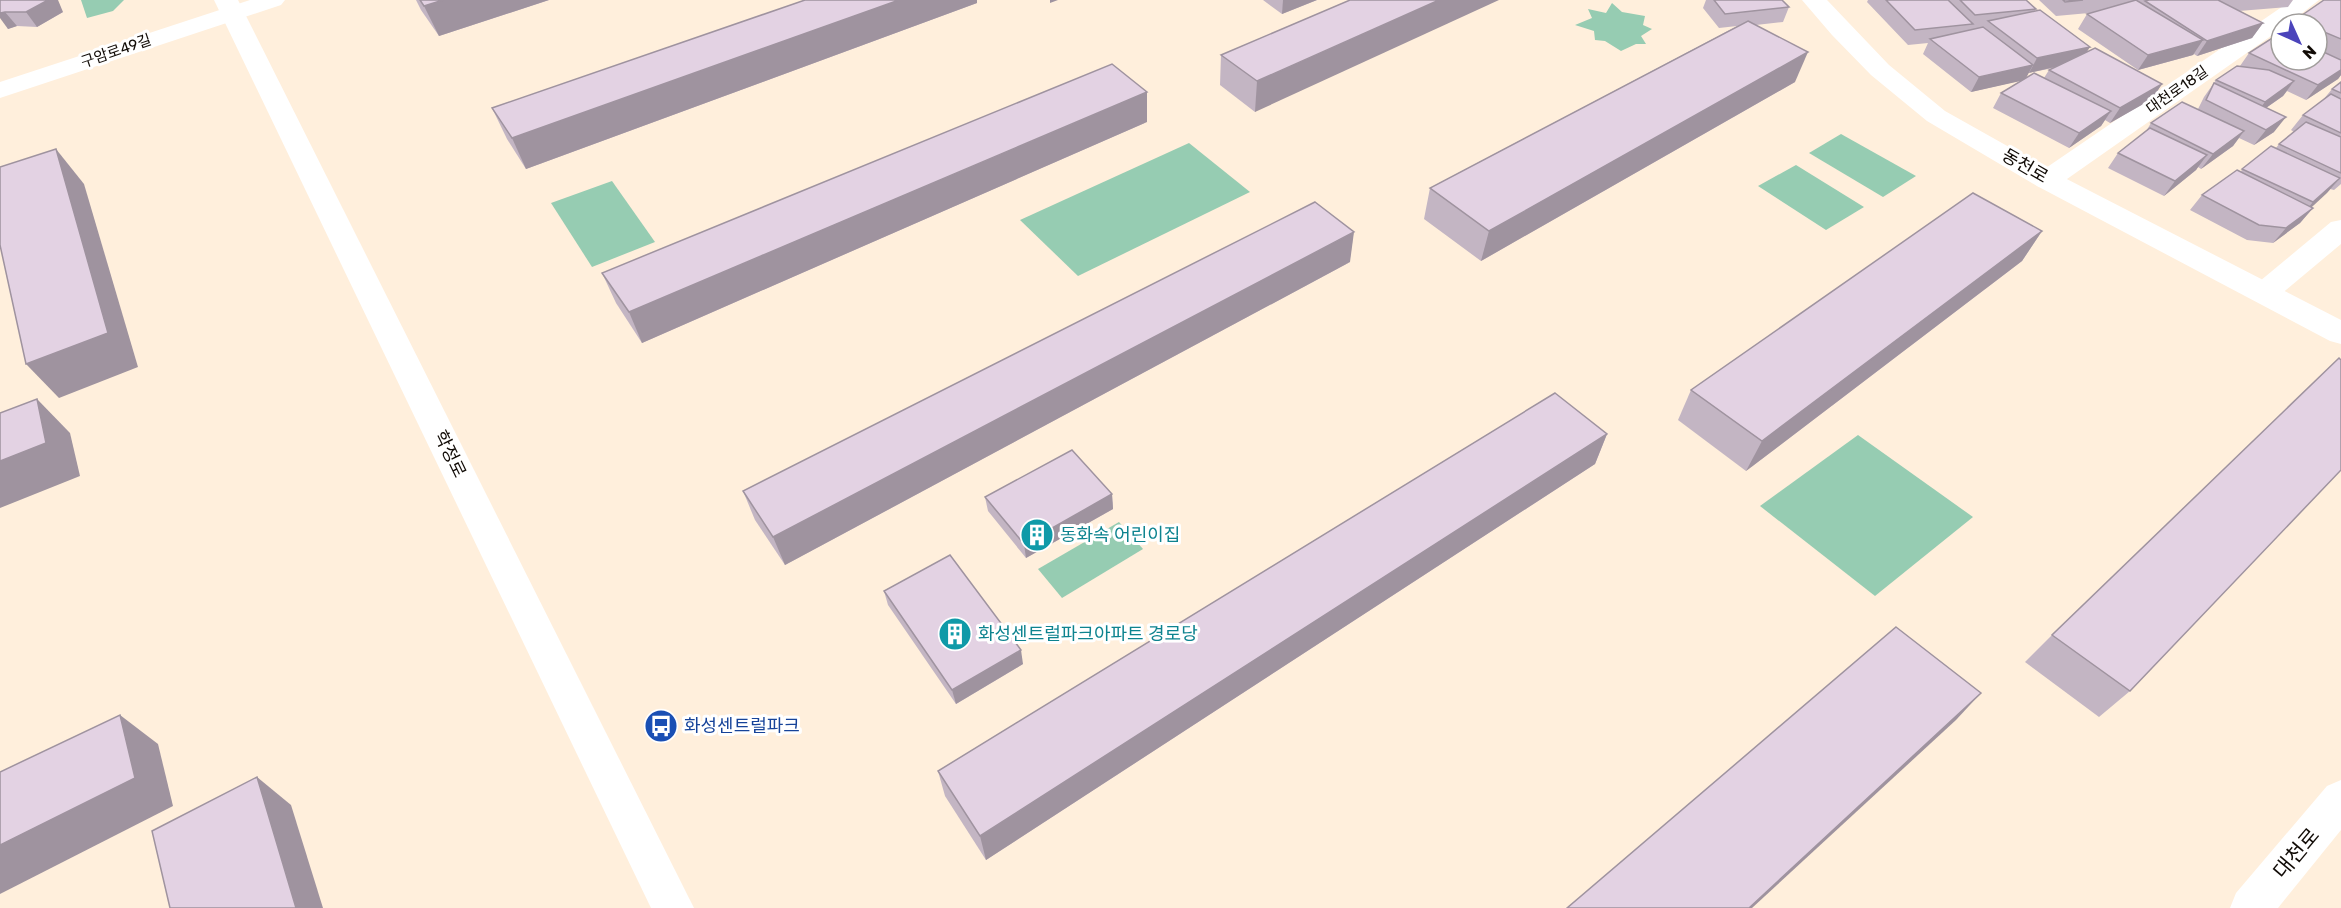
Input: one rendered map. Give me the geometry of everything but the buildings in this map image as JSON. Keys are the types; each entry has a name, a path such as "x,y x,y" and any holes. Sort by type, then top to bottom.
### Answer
{"street":[{"name":"구암로49길","path":"1,88 229,6 273,0"},
{"name":"동천로","path":"1814,0 1880,70 1936,116 2047,180 2341,333"},
{"name":"대천로18길","path":"2047,180 2154,94 2242,32 2307,0"},
{"name":"학정로","path":"229,6 673,908"},
{"path":"2264,293 2341,229"},
{"name":"대천로","path":"2251,908 2341,799"}],"green space":[{"path":"81,0 124,0 113,11 87,18"},
{"path":"1612,3 1622,12 1645,16 1643,25 1652,29 1641,36 1646,44 1636,44 1621,51 1605,41 1595,40 1594,31 1575,25 1592,18 1588,9 1606,13"},
{"path":"1841,134 1916,176 1883,197 1809,153"},
{"path":"1189,143 1250,192 1078,276 1020,220"},
{"path":"1796,165 1864,207 1826,230 1758,186"},
{"path":"612,181 655,242 592,267 551,203"},
{"path":"1858,435 1973,517 1875,596 1760,506"},
{"path":"1119,522 1143,549 1062,598 1038,569"}],"place":[{"name":"동화속 어린이집","path":"1037,535"},
{"name":"화성센트럴파크아파트 경로당","path":"955,634"},
{"name":"화성센트럴파크","path":"661,726"}]}
